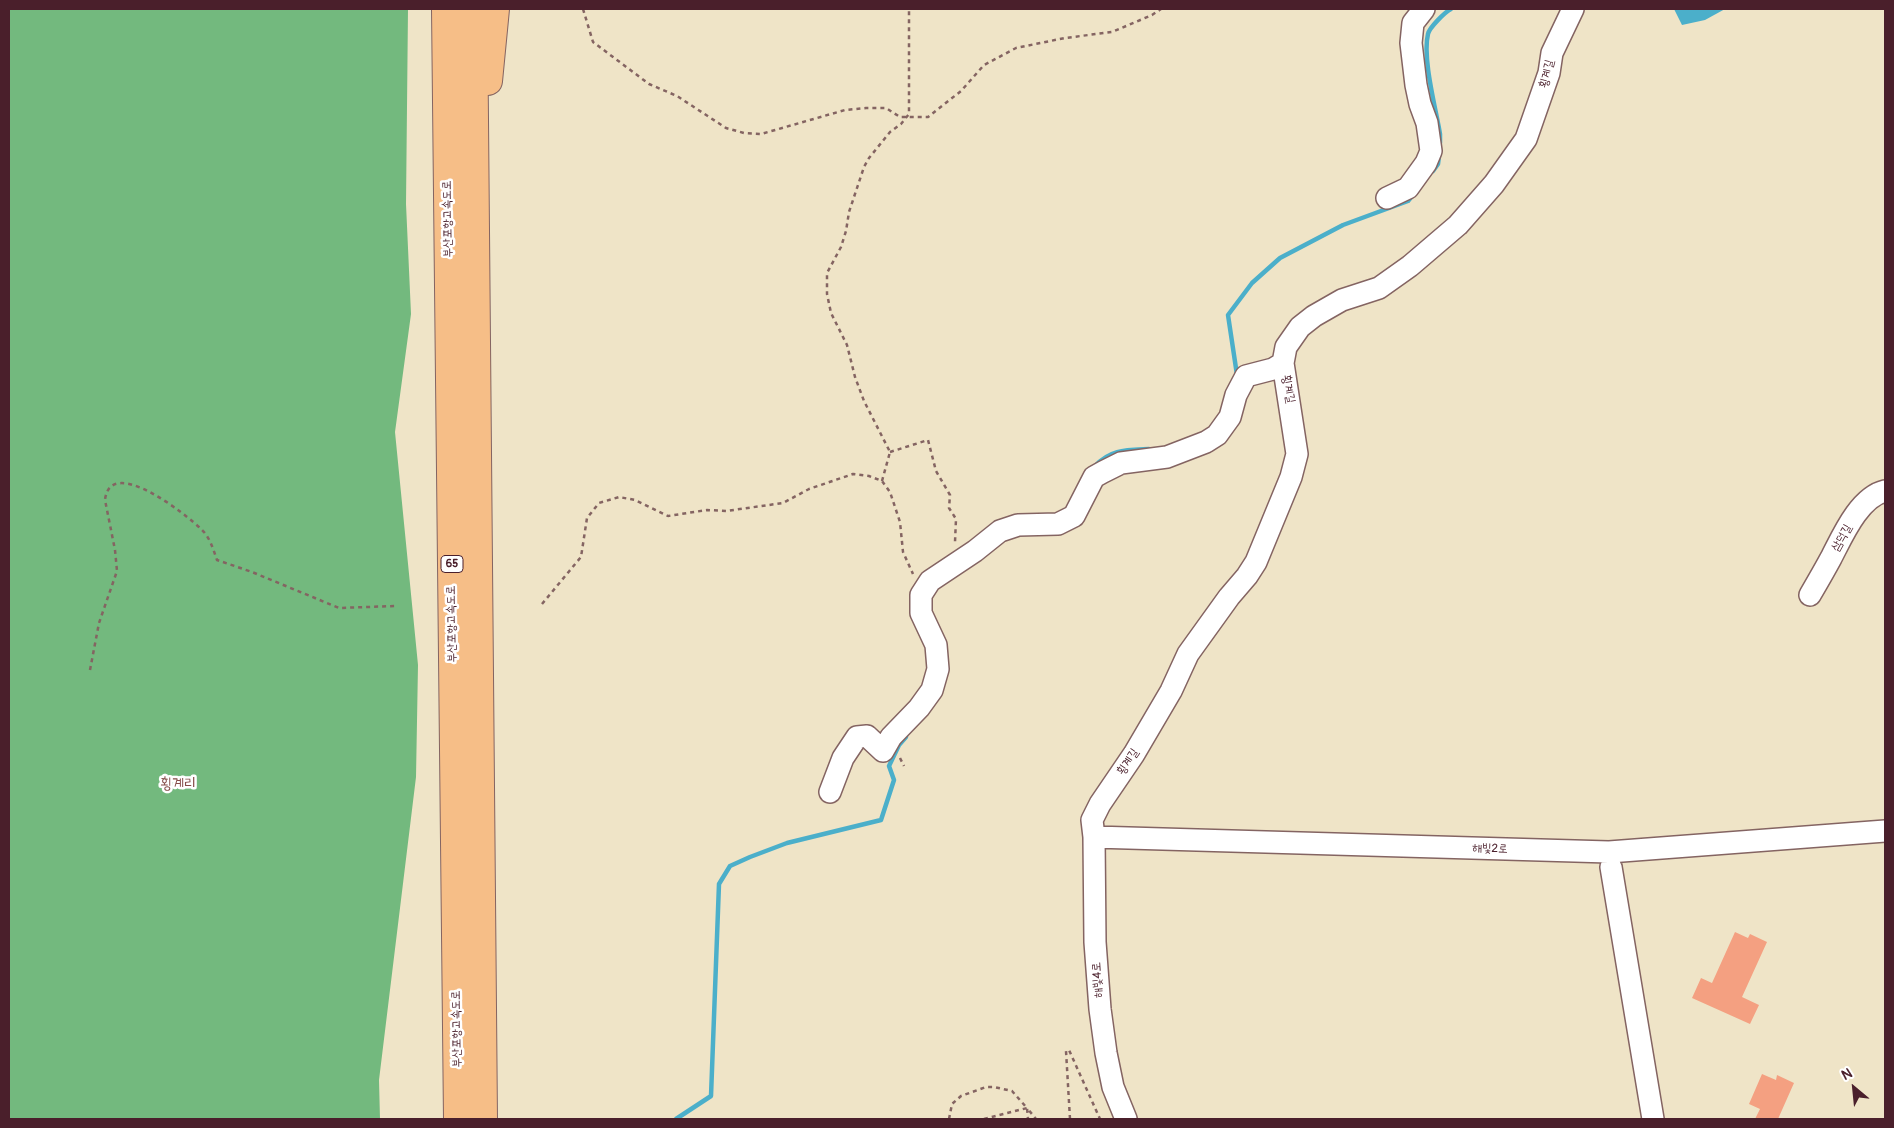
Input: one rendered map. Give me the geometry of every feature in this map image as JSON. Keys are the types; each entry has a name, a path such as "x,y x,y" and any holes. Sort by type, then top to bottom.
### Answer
{"highway":[{"path":"428,9 448,222"},
{"name":"부산포항고속도로","path":"446,9 458,1119"},
{"name":"부산포항고속도로","path":"472,9 483,1119"},
{"path":"474,232 495,9"}],"street":[{"path":"1387,198 1408,188 1426,164 1431,151 1427,123 1416,85 1412,43 1413,23 1424,9"},
{"name":"횡계길","path":"1094,837 1092,820 1100,804 1134,754 1171,692 1188,654 1256,562 1291,477 1297,454 1283,363 1286,347 1300,327 1314,316 1342,300 1379,288 1410,266 1458,224 1494,184 1526,139 1549,73 1552,52 1573,9"},
{"path":"830,792 843,758 857,737 867,736 883,751 891,737 919,708 932,690 938,669 936,645 921,613 921,595 930,582 1000,531 1018,525 1058,524 1074,516 1094,477 1109,469 1121,463 1167,457 1187,450 1217,435 1230,417 1240,387 1246,376 1273,369 1283,363"},
{"name":"삼덕길","path":"1810,595 1854,516 1874,496 1885,491"},
{"name":"해빛2로","path":"1094,837 1609,852 1885,831"},
{"name":"해빛4로","path":"1094,837 1095,942 1100,1009 1113,1087 1126,1119"},
{"path":"1611,867 1653,1119"}],"path":[{"path":"583,9 593,42 649,84 677,96 726,128 744,133 761,134 845,110 886,108 900,117 928,117 961,91 984,65 1016,48 1065,38 1112,32 1152,15 1161,9"},
{"path":"882,481 890,452 864,401 855,377 847,346 830,313 827,294 828,272 841,247 849,212 864,167 890,132 909,114 909,9"},
{"path":"890,452 928,440 936,471 950,495 949,508 956,519 955,544 964,558"},
{"path":"542,604 581,557 586,518 599,503 619,497 627,498 668,516 707,510 726,511 783,503 809,489 853,474 869,476 882,481 890,492 900,522 903,552 912,573 926,587"},
{"path":"90,670 99,623 117,571 115,550 105,500 106,493 111,486 118,483 139,486 172,504 209,538 216,560 252,572 340,608 395,606"},
{"path":"899,756 904,766"},
{"path":"1070,1119 1066,1051 1069,1050 1100,1119"},
{"path":"949,1119 952,1104 961,1096 986,1087 1012,1091 1036,1119"},
{"path":"984,1119 1027,1108"},
{"path":"1027,1108 1028,1119"}],"green space":[{"path":"9,9 408,9 406,204 411,314 395,432 418,665 416,777 379,1080 380,1119 9,1119"}],"water":[{"path":"1674,9 1725,9 1705,20 1682,25"}],"building":[{"path":"1735,932 1748,938 1750,934 1767,942 1742,997 1759,1005 1750,1024 1692,998 1701,978 1712,983"},
{"path":"1762,1074 1776,1080 1777,1075 1794,1083 1778,1119 1755,1119 1760,1109 1749,1104"}],"waterway":[{"path":"1440,143 1428,70 1427,44 1431,28 1451,9"},
{"path":"1433,171 1438,164 1439,156"},
{"path":"1237,375 1228,315 1252,283 1280,258 1343,225 1408,201 1412,196"},
{"path":"1095,466 1107,456 1119,451 1149,449"},
{"path":"676,1119 711,1096 719,884 730,866 750,857 787,843 881,820 894,780 889,766 899,745 906,737"}],"district":[{"name":"횡계리","path":"178,784"}]}
